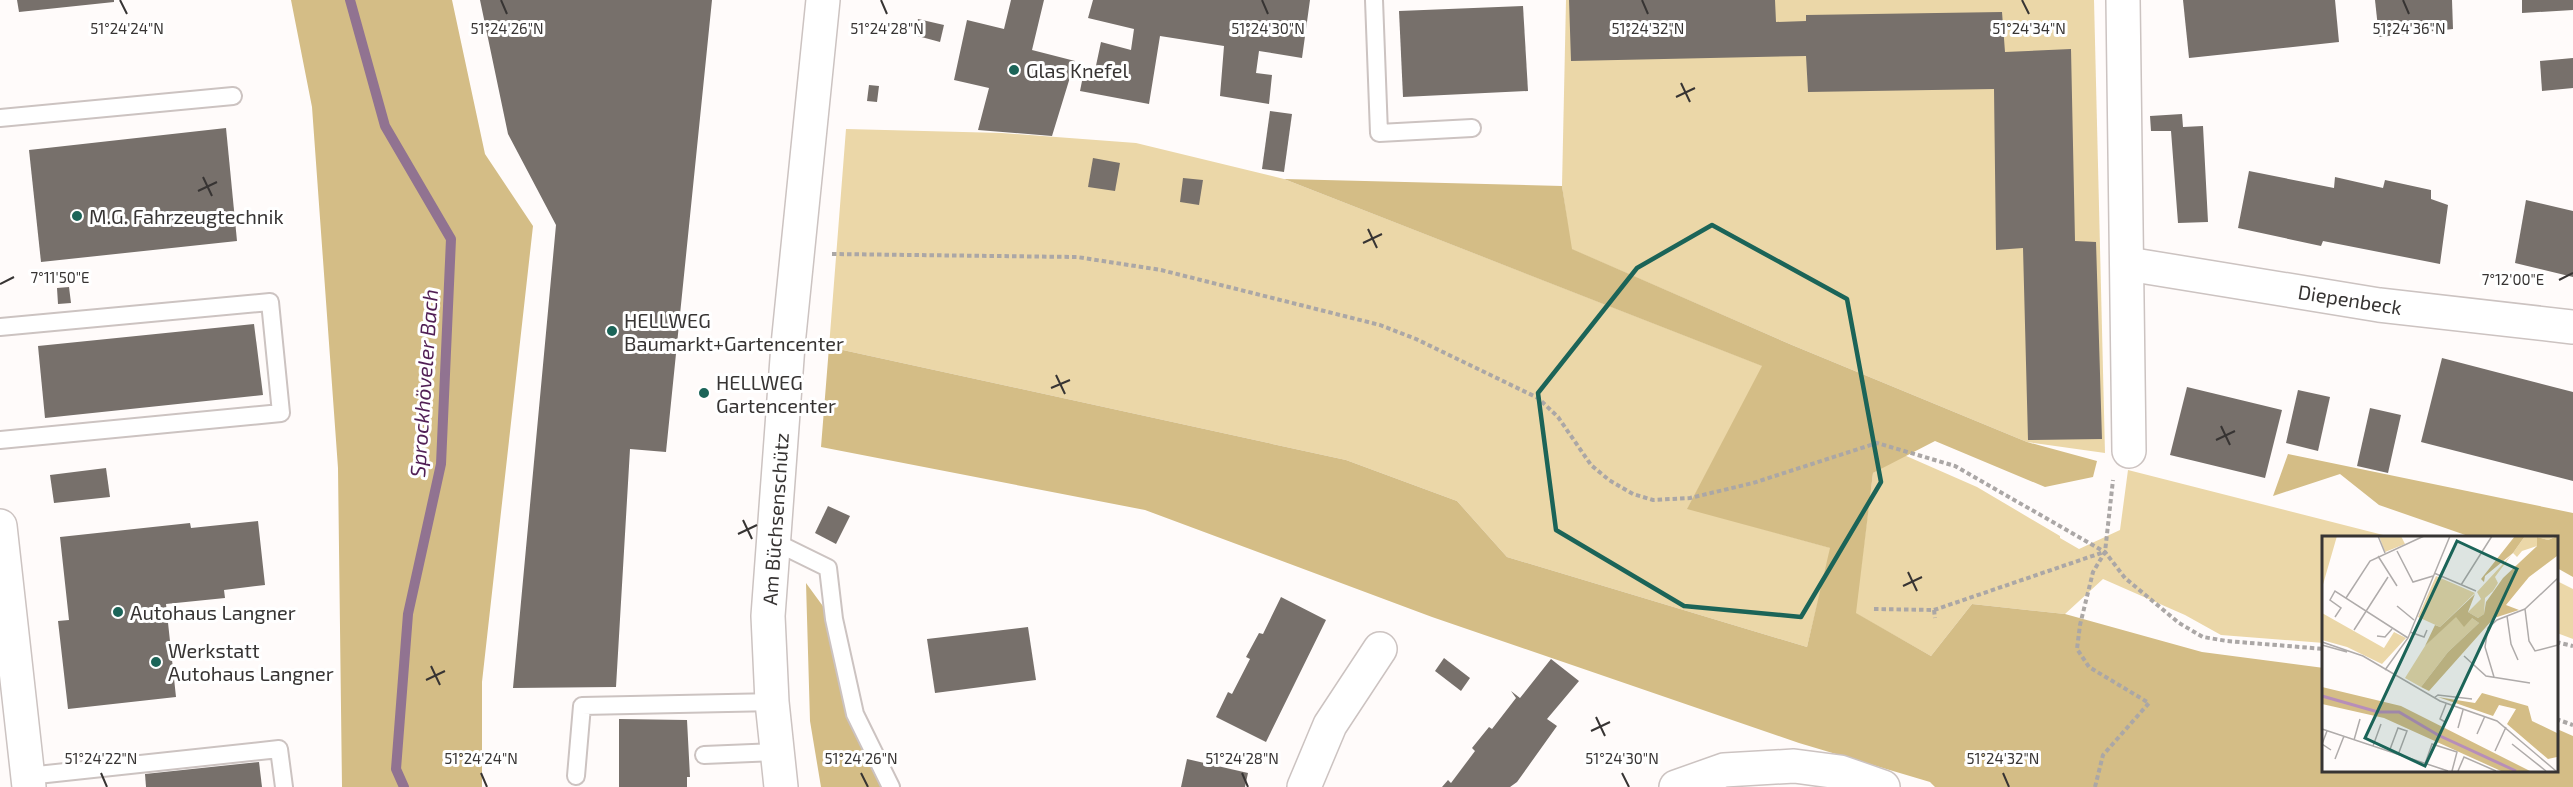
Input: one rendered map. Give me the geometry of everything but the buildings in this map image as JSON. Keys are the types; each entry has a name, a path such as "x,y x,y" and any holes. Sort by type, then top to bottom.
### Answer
{"street":[{"name":"Am Büchsenschütz","path":"781,787 772,702 768,616 788,345 823,0"},
{"path":"2123,0 2129,451"},
{"name":"Diepenbeck","path":"2128,264 2379,305 2573,327"},
{"path":"0,526 3,574 28,782"},
{"path":"1304,787 1330,725 1380,649"},
{"path":"1676,787 1724,770 1794,766 1840,772 1883,787"}],"lane":[{"path":"1374,0 1379,133 1472,128"},
{"path":"0,118 233,96"},
{"path":"0,327 270,302 281,412 0,440"},
{"path":"773,540 828,568 834,619 855,714 891,787"},
{"path":"576,776 582,706 772,702"},
{"path":"28,782 279,748 284,787"},
{"path":"704,755 777,753"}],"path":[{"path":"799,248 840,255 1077,257 1161,270 1358,320 1416,339 1538,398 1558,417 1591,465 1609,480 1633,494 1653,500 1690,498 1753,483 1877,443 1955,466 2105,552 2125,578 2178,623 2203,637 2322,650"},
{"path":"2096,787 2103,755 2149,703 2089,667 2077,649 2080,625 2093,573 2105,552 2113,478 2129,451"},
{"path":"1874,609 1934,610 2105,552"},
{"path":"1934,610 1935,618"},
{"path":"2558,642 2573,646"},
{"path":"2558,720 2573,726"}],"highlighted area":[{"path":"1712,225 1847,299 1881,482 1801,617 1684,606 1556,530 1538,393 1637,268"}],"shaded area":[{"path":"291,0 452,0 485,154 533,226 482,682 482,787 342,787 338,468 312,107"},
{"path":"1566,0 2094,0 2105,453 2027,442 1792,345 1571,249 1562,186"},
{"path":"846,129 1002,133 1136,143 1284,179 1763,366 1688,508 1831,548 1807,647 1507,557 1457,501 1346,460 829,347"},
{"path":"1284,179 1562,186 1572,249 1792,345 2027,442 2097,461 2093,477 2045,487 1935,441 1873,473 1856,613 1931,656 1972,604 2065,614 2202,652 2322,668 2322,772 2558,772 2558,729 2573,736 2573,787 1935,787 1930,782 1799,743 1432,617 1145,510 821,447 829,347 1346,460 1457,501 1507,557 1807,647 1830,548 1687,509 1762,366"},
{"path":"2288,454 2573,513 2573,577 2558,569 2558,536 2468,536 2379,505 2340,474 2273,496"},
{"path":"1904,455 1977,487 2079,549 2120,530 2128,470 2387,536 2322,536 2322,643 2221,635 2185,615 2103,579 2065,614 1972,604 1931,656 1855,613 1873,473"},
{"path":"2558,582 2573,589 2573,639 2558,633"},
{"path":"806,583 825,609 848,716 883,787 821,787 810,721"}],"waterway":[{"name":"Sprockhöveler Bach","path":"350,0 385,126 451,239 441,464 408,614 396,769 404,787"}],"place":[{"name":"Glas Knefel","path":"1014,70"},
{"name":"M.G. Fahrzeugtechnik","path":"77,216"},
{"name":"HELLWEG Baumarkt+Gartencenter","path":"612,331"},
{"name":"HELLWEG Gartencenter","path":"704,393"},
{"name":"Autohaus Langner","path":"118,612"},
{"name":"Werkstatt Autohaus Langner","path":"156,662"}]}
